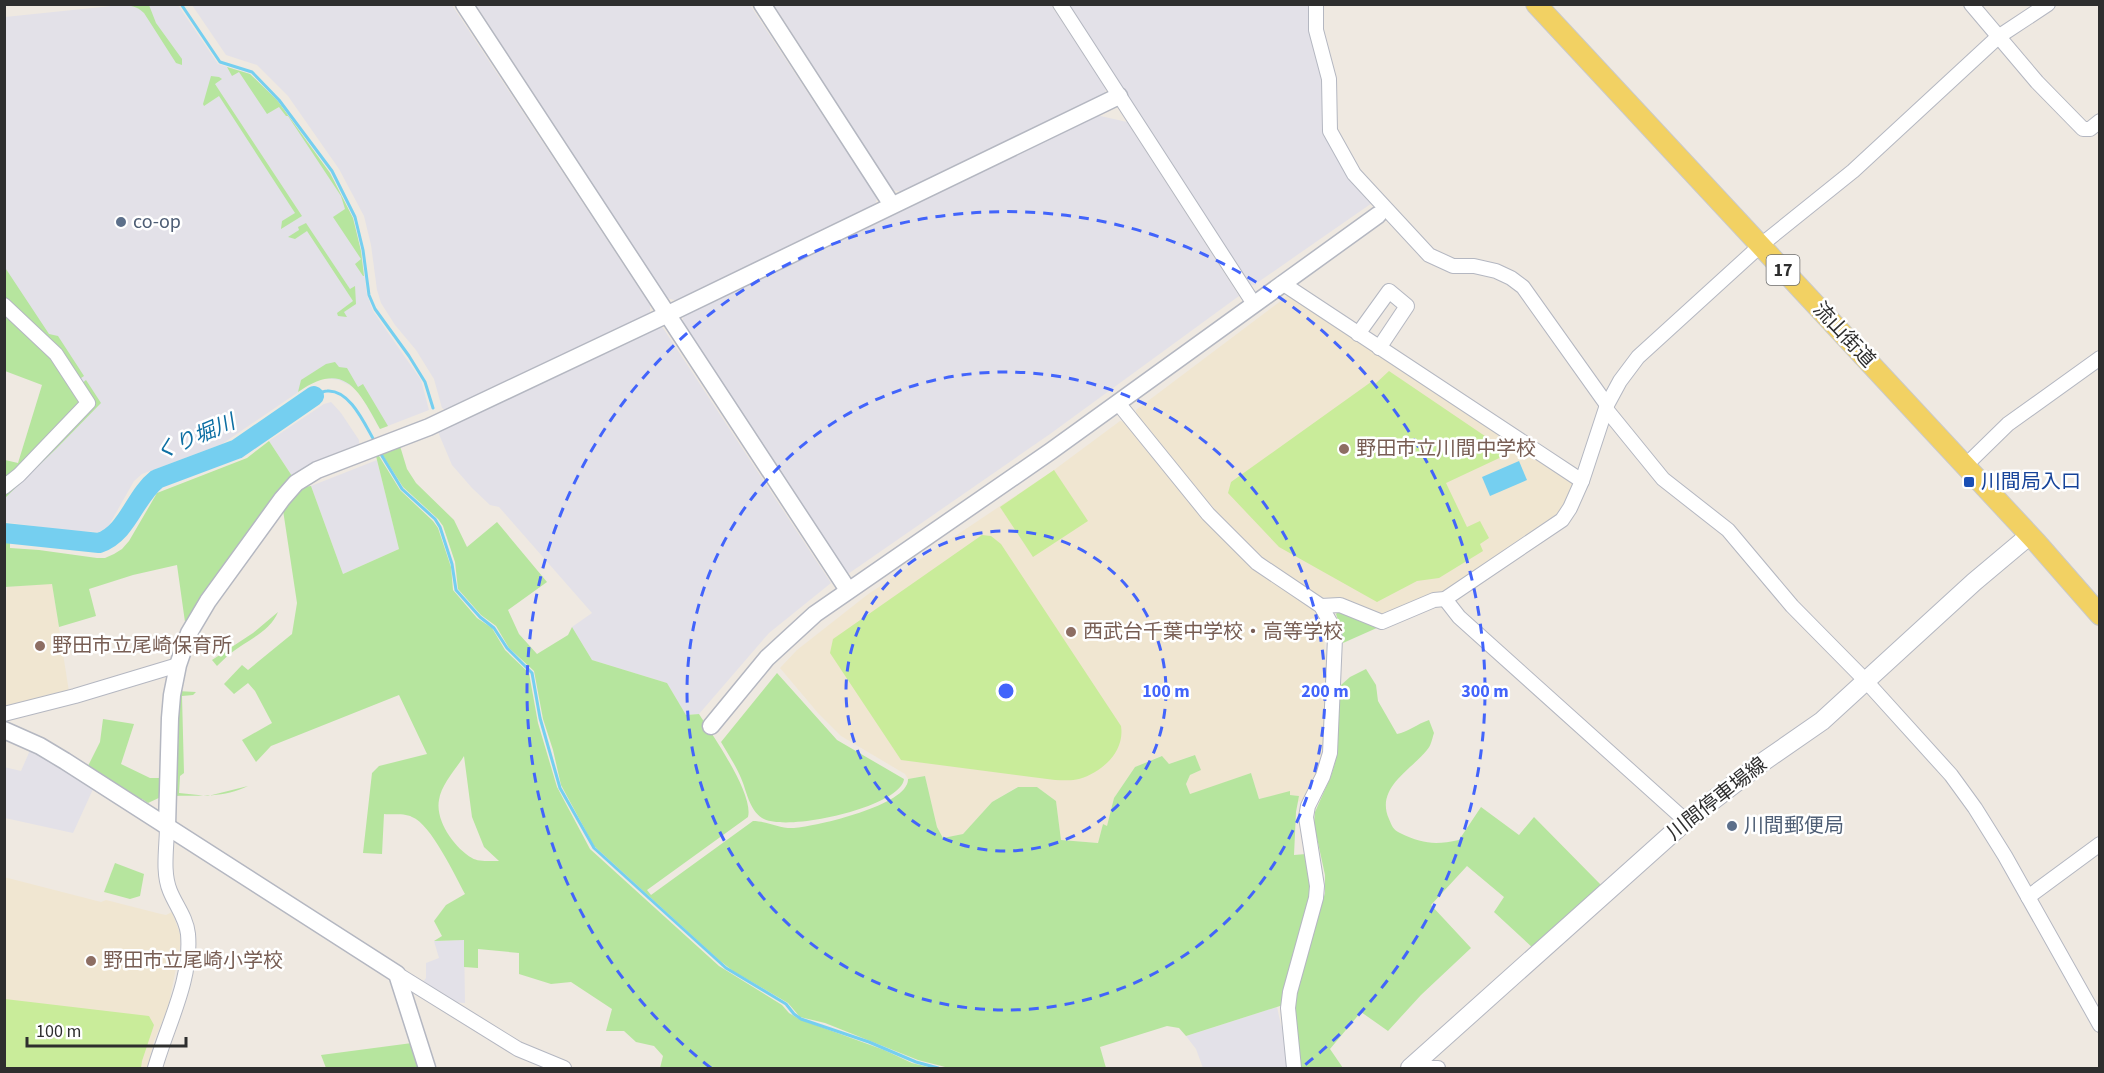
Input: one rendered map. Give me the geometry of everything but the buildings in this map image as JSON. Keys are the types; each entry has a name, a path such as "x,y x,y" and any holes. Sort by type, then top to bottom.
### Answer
{"main road":[{"name":"流山街道","path":"1536,4 2030,535 2100,615"},
{"name":"川間停車場線","path":"1410,1068 1686,821 1760,764 1822,721 1974,582 2030,535"}],"street":[{"path":"464,4 848,590"},
{"path":"762,4 892,205"},
{"path":"1060,4 1254,304"},
{"path":"1316,4 1316,30 1329,79 1330,131 1354,174 1429,255 1453,266 1474,266 1496,271 1511,278 1523,288 1607,407 1663,479 1728,531 1792,606 1951,775 1975,808 2100,1025"},
{"path":"1971,4 2037,82 2083,129 2090,129 2100,121"},
{"path":"1321,606 1340,605 1382,622 1434,600 1444,599 1562,520 1582,481 1607,407 1620,381 1638,357 1761,245 1853,171 1998,37 2048,4"},
{"path":"155,1068 180,992 188,944 186,924 170,891 166,875 170,718 178,664 189,633 208,602 296,483 317,470 429,427 1119,96"},
{"path":"711,726 775,651 815,614 1118,404 1378,215"},
{"path":"1282,283 1582,481"},
{"path":"1358,334 1389,291 1407,306 1379,348"},
{"path":"4,305 56,354 88,404 19,475 4,487"},
{"path":"1965,466 2008,424 2100,358"},
{"path":"1118,404 1208,514 1257,563 1321,606 1330,622 1335,638 1330,753 1323,776 1308,806 1306,817 1317,886 1316,898 1290,992 1288,1008 1294,1068"},
{"path":"1444,599 1459,617 1686,821"},
{"path":"4,714 75,696 178,664"},
{"path":"4,730 40,746 518,1049 564,1068"},
{"path":"2028,897 2100,844"},
{"path":"398,974 427,1068"},
{"path":"1410,1068 1438,1068"}],"shaded area":[{"path":"121,5 178,5 218,64 250,74 277,100 330,173 353,218 361,251 367,295 373,311 421,380 429,410 380,429 357,389 339,380 323,378 313,382 222,444 142,474 134,481 108,527 99,532 62,530 5,522 5,492 94,403 5,300 5,17"},
{"path":"192,5 452,5 650,305 650,314 447,411 442,408 434,379 416,350 395,325 381,303 364,216 339,169 288,96 257,65 226,55"},
{"path":"476,5 750,5 877,198 875,205 678,301 667,298"},
{"path":"774,5 1051,5 1106,89 1104,96 902,192 893,190"},
{"path":"1067,5 1310,5 1311,39 1323,86 1324,134 1348,179 1372,203 1254,285 1247,284"},
{"path":"1096,115 1127,122 1239,296 1050,434 848,574 683,323 683,312"},
{"name":"野田市立川間中学校","path":"1290,294 1576,483 1552,520 1510,550 1443,592 1380,618 1334,598 1322,597 1263,558 1216,511 1136,415 1136,410"},
{"path":"655,326 663,328 831,583 769,633 699,714 686,715 667,683 592,660 572,627 592,613 499,507 490,505 452,465 438,432"},
{"path":"331,402 359,440 359,444 318,460 292,476 269,441 324,404"},
{"name":"西武台千葉中学校・高等学校","path":"1120,421 1125,422 1214,529 1253,569 1311,607 1323,626 1327,677 1322,764 1304,799 1298,802 1299,796 1289,795 1290,792 1259,799 1251,773 1190,795 1186,784 1190,775 1201,770 1194,755 1169,764 1161,756 1135,767 1114,798 1107,827 1103,824 1098,843 1061,840 1056,801 1037,787 1017,787 992,802 963,834 943,838 937,827 925,776 908,779 905,774 841,736 780,668 797,650 867,595 1054,470"},
{"path":"377,460 399,549 343,574 311,486"},
{"path":"52,583 69,692 5,708 4,635 7,587"},
{"path":"31,748 94,787 73,833 5,818 4,767 21,771"},
{"name":"野田市立尾崎小学校","path":"4,877 101,902 106,900 166,915 172,912 180,934 180,948 168,1008 154,1041 147,1068 5,1068"},
{"path":"464,940 465,1003 452,1002 422,983 426,978 426,963 439,958 434,941"},
{"path":"1277,1007 1281,1025 1286,1031 1290,1068 1203,1068 1196,1049 1186,1036"}],"green space":[{"path":"127,5 149,5 156,23 182,59 182,65 176,63 144,13"},
{"path":"227,67 250,74 277,100 330,173 353,218 361,251 364,276 355,264 361,259 333,217 345,209 341,196 288,116 279,107 267,114 239,72 232,76"},
{"path":"211,76 222,79 215,84 302,216 281,229 282,221 295,213 219,96 204,106"},
{"path":"306,223 350,289 355,286 356,304 344,312 347,317 338,316 337,313 353,301 307,231 295,239 288,237"},
{"path":"4,266 49,334 58,336 84,376 78,380 5,300"},
{"path":"5,313 53,357 83,403 5,483 5,460 18,463 42,385 5,371"},
{"path":"335,362 339,367 347,368 358,387 363,384 388,426 380,429 357,392 349,384 339,379 314,383 298,392 301,380 326,364"},
{"path":"1389,371 1510,453 1446,483 1467,527 1480,521 1489,538 1480,544 1483,551 1439,578 1417,581 1377,602 1279,547 1228,493 1231,482 1371,382 1374,385"},
{"path":"86,380 101,403 5,498 5,492 94,404 81,384"},
{"path":"269,441 292,476 256,521 185,622 177,565 133,575 89,589 96,616 59,627 52,584 5,587 5,537 10,537 10,548 105,558 122,549 129,541 157,493 247,458"},
{"path":"400,446 407,469 416,483 454,520 467,547 497,522 547,582 508,610 519,634 537,654 568,635 572,627 592,660 667,683 686,715 699,714 731,764 745,794 748,817 647,890 651,895 753,821 794,828 822,823 878,805 894,797 904,788 908,779 925,776 937,827 943,838 963,834 992,802 1018,787 1037,787 1056,801 1061,840 1098,843 1103,824 1107,826 1114,798 1135,767 1162,756 1169,764 1195,755 1201,770 1190,775 1186,784 1190,794 1251,773 1259,799 1290,791 1290,795 1299,796 1294,855 1306,854 1311,891 1283,1005 1186,1036 1179,1028 1167,1026 1100,1047 1106,1068 949,1068 918,1060 825,1023 800,1017 788,1003 733,971 719,960 594,846 561,785 543,719 534,671 509,648 496,626 481,615 458,589 455,562 443,526 403,487 382,454"},
{"path":"376,456 379,456 400,490 438,528 451,567 453,590 477,618 492,628 505,650 529,673 538,723 557,787 590,849 719,966 782,1005 789,1013 912,1063 932,1068 660,1068 663,1056 654,1046 636,1042 624,1031 606,1031 612,1009 571,982 551,984 519,974 519,953 478,949 478,968 464,967 464,940 434,941 442,936 434,921 446,905 465,894 442,851 427,829 409,816 384,814 382,854 363,853 372,773 379,766 427,754 399,695 271,746 256,762 242,740 272,723 255,691 248,683 234,694 224,684 242,665 248,670 292,634 297,603 283,510 302,487 311,486 343,574 399,549","holes":["464,756 472,817 484,847 499,861 472,858 453,841 440,817 440,794"]},
{"path":"1054,470 1088,521 1033,557 1000,507"},
{"path":"982,535 991,536 1001,544 1121,726 1120,744 1116,752 1104,766 1088,776 1073,780 1055,780 901,760 830,653 833,639"},
{"path":"1340,610 1379,627 1343,643 1336,614"},
{"path":"278,612 270,625 217,666 212,660 253,633"},
{"path":"1366,669 1376,685 1378,701 1397,734 1429,720 1434,733 1428,748 1397,780 1387,798 1386,808 1389,819 1396,831 1429,843 1443,843 1459,840 1481,807 1519,835 1534,817 1602,886 1534,949 1494,912 1504,897 1467,866 1431,905 1471,948 1421,995 1388,1031 1361,1012 1330,1049 1343,1068 1301,1068 1294,1017 1295,997 1325,893 1325,875 1314,824 1315,812 1335,763 1341,685 1350,677"},
{"path":"777,673 837,740 904,779 898,789 884,799 864,808 840,815 793,822 775,822 762,818 751,805 737,769 721,742"},
{"path":"177,691 196,692 193,695 182,696 184,773 180,776 179,793 204,796 175,796"},
{"path":"103,719 134,724 121,764 150,778 162,778 163,796 148,803 142,799 137,802 86,770 100,742"},
{"path":"248,786 239,790 211,795"},
{"path":"115,863 144,874 140,896 130,899 104,892"},
{"path":"5,999 149,1016 154,1025 141,1068 5,1068"},
{"path":"412,1043 419,1068 326,1068 321,1055"}],"water":[{"path":"1519,461 1527,480 1490,496 1482,477"}],"waterway":[{"path":"181,4 220,62 252,72 279,100 332,171 355,217 363,250 369,295 375,309 425,382 433,408"},
{"path":"314,396 327,391 343,396 356,409 375,442"},
{"name":"くり堀川","path":"4,533 99,543 117,531 142,495 157,479 237,449 314,396"},
{"path":"379,451 402,489 435,519 440,527 452,564 456,590 480,617 494,628 507,648 532,673 540,718 560,788 594,848 726,968 786,1004 801,1019 938,1068"}],"place":[{"name":"co-op","path":"121,222"},
{"name":"野田市立川間中学校","path":"1344,449"},
{"name":"川間局入口","path":"1969,482"},
{"name":"西武台千葉中学校・高等学校","path":"1071,632"},
{"name":"野田市立尾崎保育所","path":"40,646"},
{"name":"川間郵便局","path":"1732,826"},
{"name":"野田市立尾崎小学校","path":"91,961"}]}
